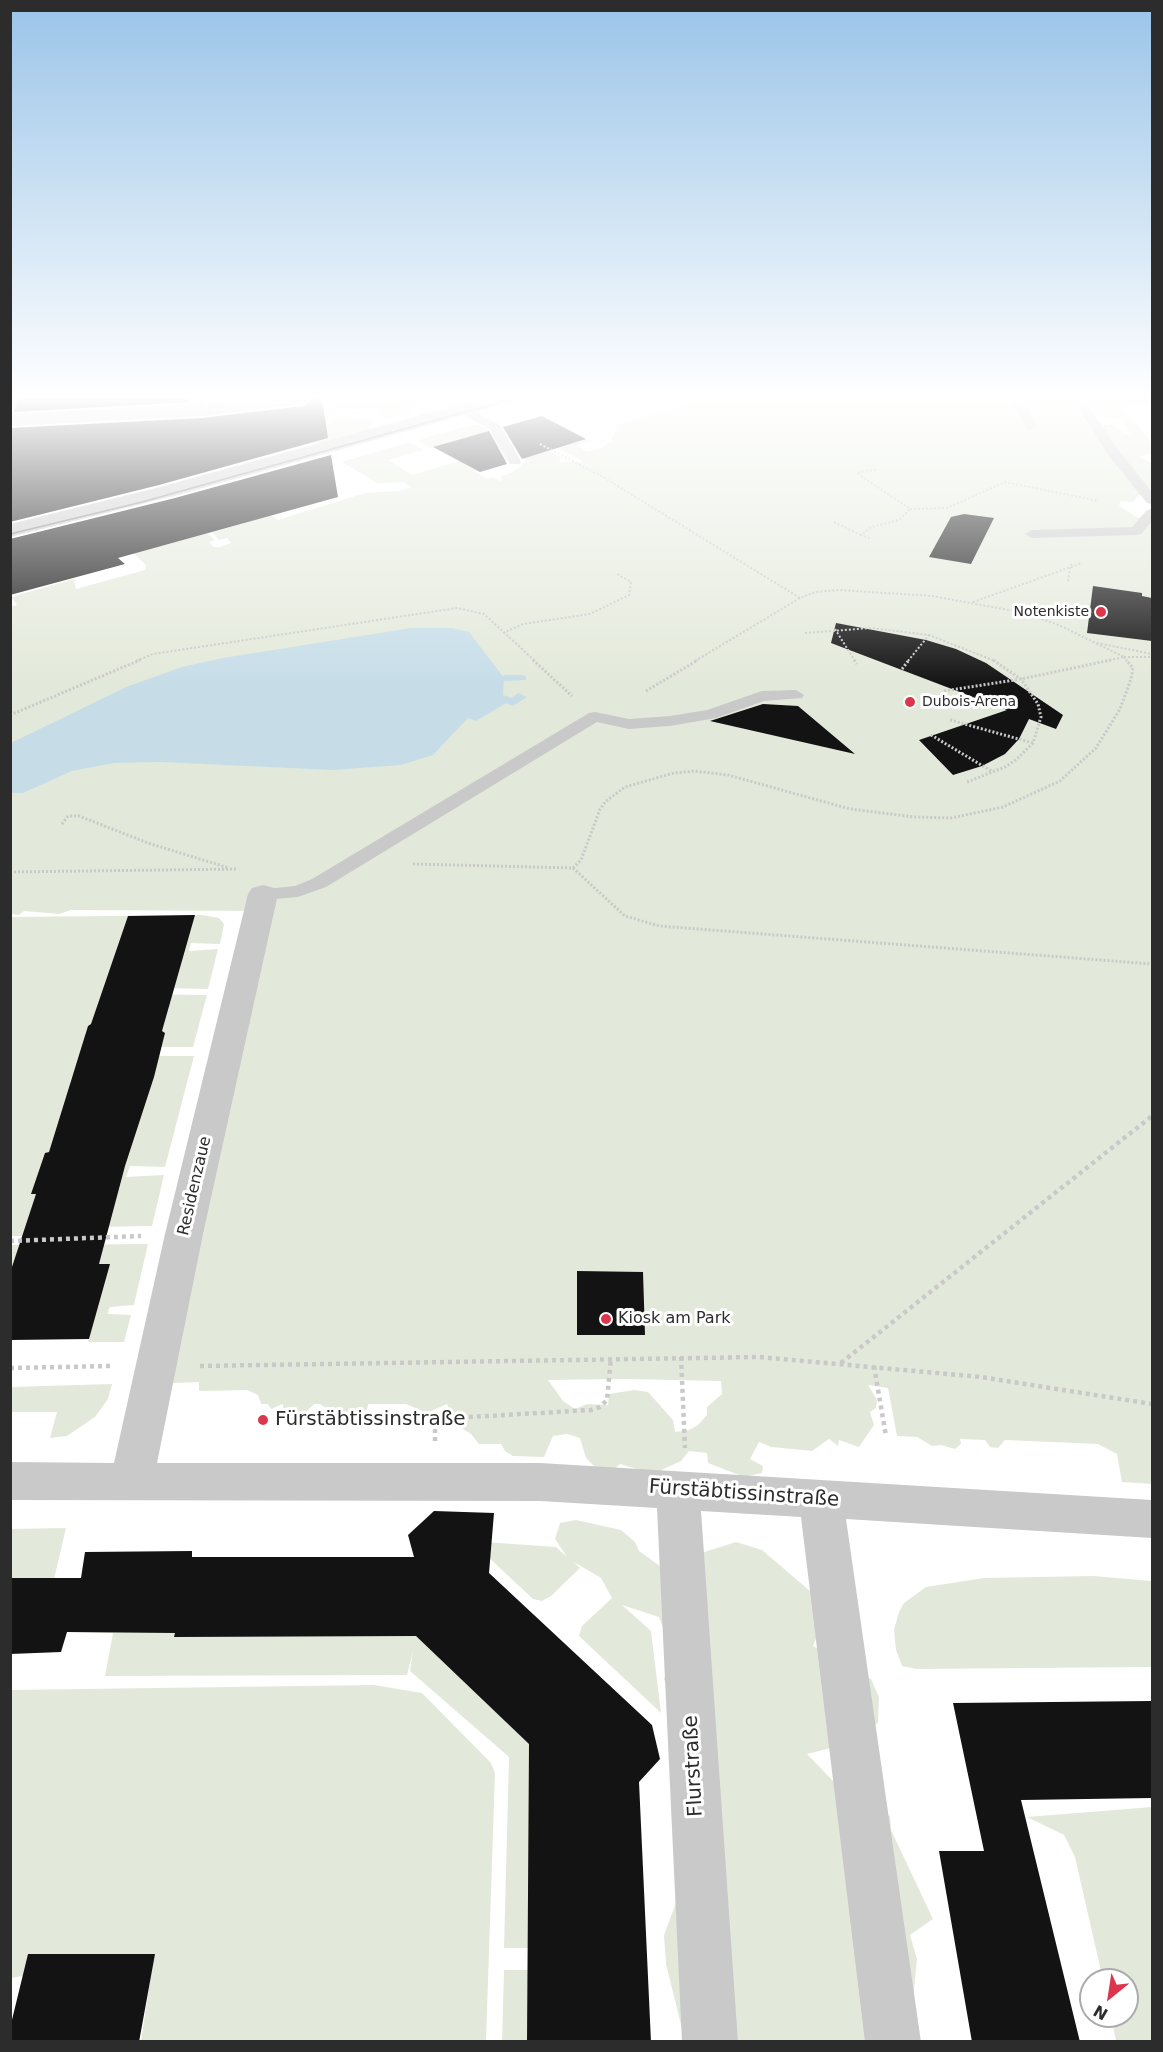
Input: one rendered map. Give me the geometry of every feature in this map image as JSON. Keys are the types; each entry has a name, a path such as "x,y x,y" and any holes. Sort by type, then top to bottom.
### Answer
{"street":[{"path":"10,531 160,494"},
{"name":"Residenzaue","path":"132,1479 184,1234 263,894"},
{"name":"Fürstäbtissinstraße","path":"10,1481 132,1479 540,1482 1152,1519"},
{"name":"Flurstraße","path":"678,1490 710,2042"},
{"path":"820,1499 893,2042"}],"lane":[{"path":"1032,534 1136,531 1152,513"},
{"path":"263,894 305,890 595,717 629,724 669,721 718,712 762,696 796,695"}],"path":[{"path":"628,494 800,598"},
{"path":"887,494 910,509 946,508 978,494"},
{"path":"1063,494 1108,503"},
{"path":"861,535 871,527 893,523 910,509"},
{"path":"834,522 870,538"},
{"path":"973,602 1087,562"},
{"path":"1068,581 1071,566"},
{"path":"503,633 523,624 590,614 629,595 632,588 631,582 617,574"},
{"path":"10,716 134,660 167,651 457,608 484,614 595,717 653,687 800,598 815,592 868,590 973,602 1048,621 1124,657 1133,668 1120,709 1096,748 1060,781 1003,807 951,818 915,817 850,809 728,775 694,771 674,773 625,787 606,801 600,809 581,860 573,868"},
{"path":"805,633 835,629 889,629 929,635 989,657 1021,679 1034,697 1041,717 1033,743 1017,759 993,773 967,782"},
{"path":"835,629 857,664"},
{"path":"902,669 929,635"},
{"path":"1090,642 1152,656"},
{"path":"944,691 1021,679 1124,657 1152,656"},
{"path":"950,720 1033,743"},
{"path":"931,735 993,773"},
{"path":"10,873 232,869 148,843 79,816 68,816 62,824"},
{"path":"353,863 573,868 625,916 647,925 1152,964"},
{"path":"841,1364 1152,1116"},
{"path":"10,1241 184,1234"},
{"path":"678,1490 685,1462 681,1357"},
{"path":"10,1368 681,1357 759,1358 874,1366 981,1377 1152,1404"},
{"path":"434,1481 435,1419 591,1410 600,1407 607,1400 611,1358"},
{"path":"874,1366 886,1436"}],"green space":[{"path":"363,494 1152,494 1152,496 1139,495 1133,502 1121,501 1119,506 1138,518 1152,517 1152,1484 1122,1482 1117,1454 1098,1444 1005,1440 998,1448 990,1447 985,1440 960,1439 961,1444 955,1449 941,1445 932,1446 917,1437 897,1436 888,1388 868,1385 877,1400 876,1408 870,1412 874,1425 859,1447 839,1440 838,1446 829,1439 812,1451 771,1447 759,1442 750,1459 763,1466 762,1473 744,1477 708,1463 707,1453 689,1451 681,1461 653,1474 620,1464 613,1470 595,1467 586,1458 580,1438 567,1434 553,1436 544,1457 513,1456 505,1451 501,1444 479,1444 471,1434 448,1419 451,1413 447,1404 427,1413 406,1404 368,1404 367,1410 344,1415 332,1412 320,1404 314,1404 303,1415 283,1411 283,1404 271,1409 268,1404 261,1404 258,1395 247,1390 199,1391 199,1382 153,1384 259,911 71,910 59,914 24,911 19,915 11,914 10,607 17,605 11,597 74,579 76,589 145,570 146,565 112,533 166,545 207,533 215,540 209,542 214,547 221,547 231,543 227,538 219,540 212,532 246,523 245,498 278,520","holes":["548,1380 721,1381 722,1394 707,1407 707,1415 698,1425 689,1430 675,1432 673,1420 648,1392 634,1390 609,1394 608,1405 587,1404 575,1409 563,1401"]},
{"path":"202,915 219,918 224,924 220,944 191,943 189,951 218,949 208,989 119,987 117,994 207,995 193,1047 158,1047 162,1044 165,1033 162,1031 169,1007 91,1024 85,1034 88,1036 70,1082 71,1085 155,1056 194,1056 165,1167 130,1166 126,1177 164,1175 152,1226 94,1227 74,1236 11,1236 11,917"},
{"path":"148,1244 134,1305 110,1307 108,1311 108,1314 131,1315 124,1342 88,1342 99,1301 11,1273 10,1245"},
{"path":"112,1384 108,1399 95,1417 67,1436 50,1438 57,1412 11,1412 11,1387"},
{"path":"576,1520 621,1530 635,1542 639,1551 660,1566 736,1542 762,1550 810,1591 823,1621 813,1646 871,1679 879,1697 878,1723 839,1746 807,1754 835,1783 890,1816 891,1830 933,1919 910,1935 917,1959 913,1999 870,2028 864,2041 685,2041 666,1964 664,1935 676,1903 676,1715 664,1679 673,1655 659,1617 622,1605 651,1631 661,1713 579,1636 582,1626 612,1598 601,1578 574,1562 580,1568 551,1596 542,1601 533,1599 471,1541 556,1547 567,1557 555,1539 560,1523"},
{"path":"66,1528 51,1592 11,1596 10,1529"},
{"path":"1093,1576 1152,1581 1152,1667 916,1669 902,1666 896,1650 894,1630 899,1612 904,1603 926,1587 984,1578"},
{"path":"439,1625 545,1706 615,2041 502,2041 504,1970 540,1970 539,1948 504,1948 509,1757 410,1671 413,1651 407,1675 105,1676 113,1633 11,1631"},
{"path":"374,1685 422,1693 491,1763 495,1773 486,2041 141,2041 154,1954 11,1978 11,1690"},
{"path":"1152,1807 1152,2041 1116,2041 1113,2028 1139,2028 1139,1968 1100,1968 1075,1857 1064,1835 1027,1817"}],"water":[{"path":"411,628 452,628 469,632 504,678 503,695 512,698 518,693 527,697 513,706 506,703 476,721 468,718 433,755 401,765 333,770 160,762 114,763 72,771 23,793 11,793 11,743 126,687 182,667 223,658"}],"building":[{"path":"10,494 124,494 10,522"},
{"path":"190,494 337,494 338,497 118,558 125,564 10,595 10,539"},
{"path":"964,514 994,518 971,564 929,557 951,517"},
{"name":"Notenkiste","path":"1093,586 1142,593 1142,596 1152,598 1152,641 1087,633"},
{"path":"836,623 926,640 956,649 986,663 1063,715 1056,729 1029,719 1019,739 1005,754 982,766 953,775 919,740 1007,710 831,643"},
{"path":"763,704 798,706 855,754 710,721"},
{"path":"195,915 162,1031 165,1033 154,1077 125,1166 99,1264 110,1264 89,1339 10,1340 10,1273 36,1194 31,1194 45,1153 49,1152 88,1026 91,1024 128,916"},
{"path":"577,1271 643,1272 645,1335 577,1335"},
{"path":"434,1511 494,1513 489,1573 652,1725 660,1759 639,1782 651,2042 527,2042 529,1744 416,1636 174,1637 175,1633 67,1632 61,1652 10,1654 10,1578 81,1578 85,1552 192,1551 192,1557 414,1557 408,1535"},
{"path":"1152,1701 1152,1798 1021,1800 1080,2042 972,2042 939,1851 984,1851 953,1703"},
{"path":"28,1954 155,1954 139,2042 10,2042 10,2028"}],"waterway":[{"path":"504,678 522,678"}],"tram line":[{"path":"10,534 172,494"}],"place":[{"name":"Notenkiste","path":"1101,612"},
{"name":"Dubois-Arena","path":"910,702"},
{"name":"Kiosk am Park","path":"606,1319"},
{"name":"Fürstäbtissinstraße","path":"263,1420"}]}
